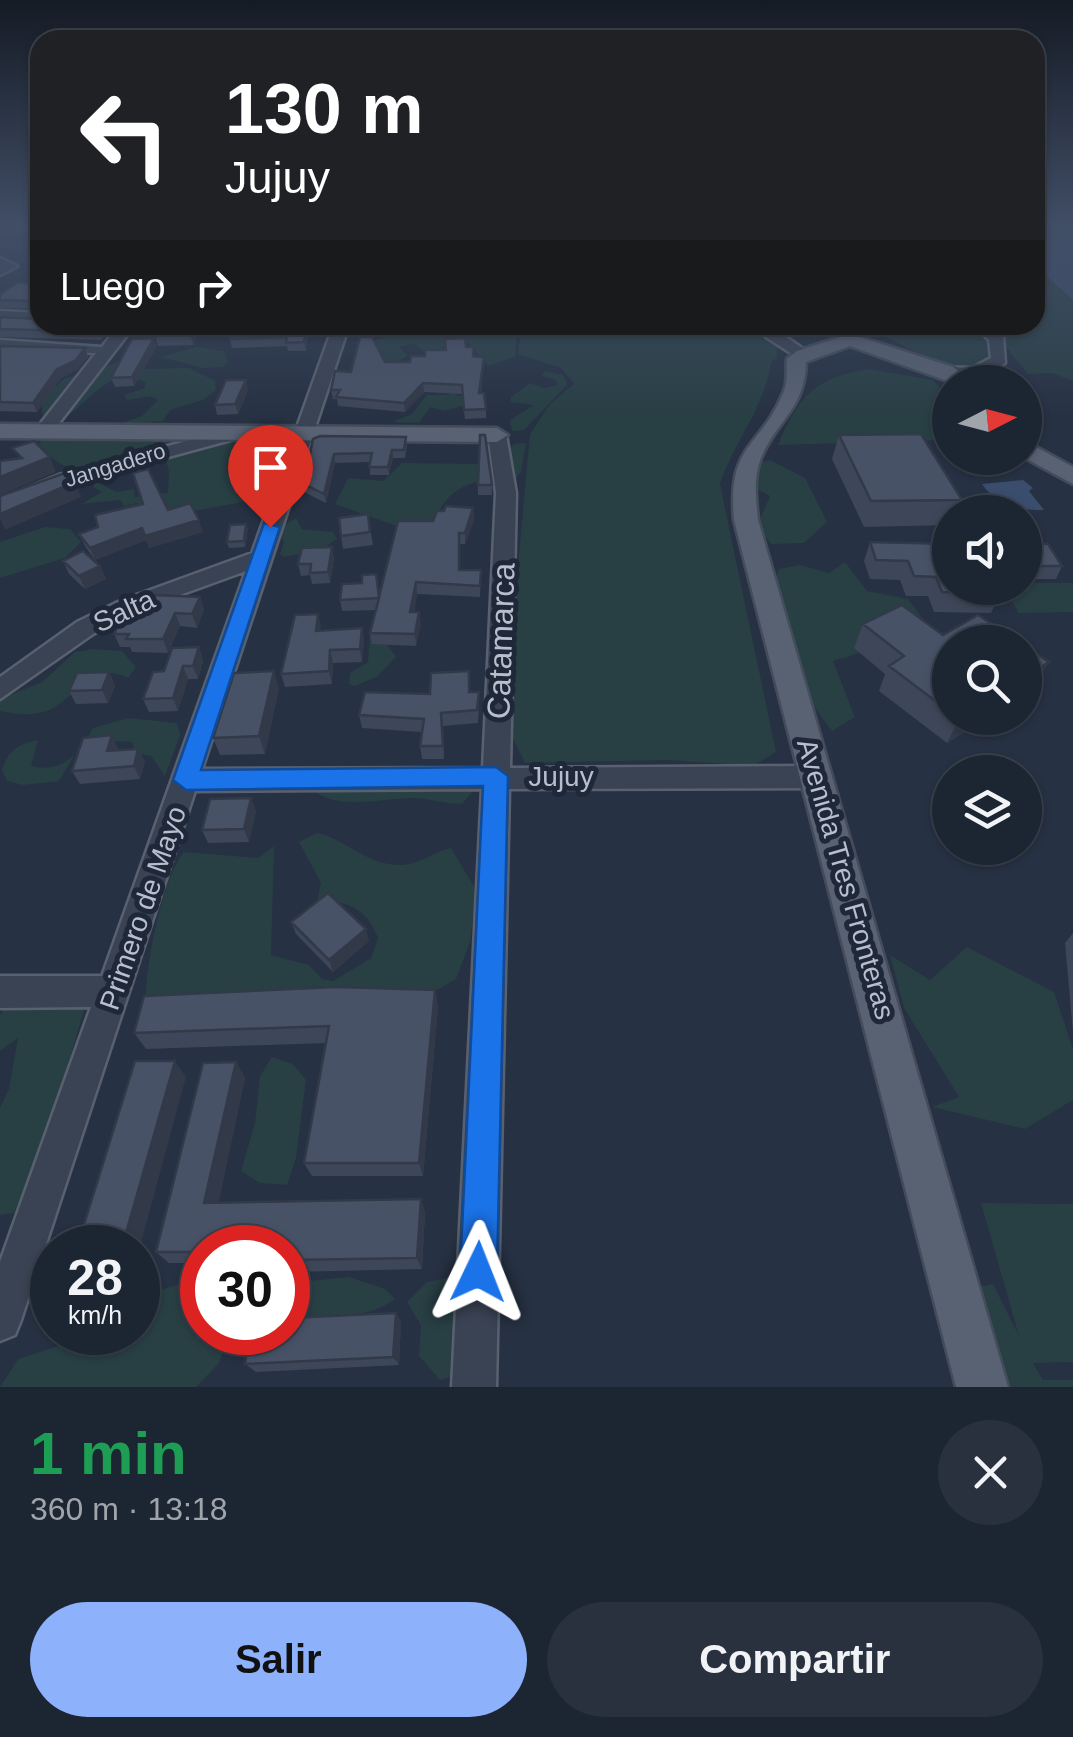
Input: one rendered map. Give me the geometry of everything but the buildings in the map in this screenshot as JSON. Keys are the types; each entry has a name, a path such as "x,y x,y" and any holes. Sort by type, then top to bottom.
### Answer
{"main road":[{"path":"800,369 850,340 932,368"},
{"path":"800,369 898,355"},
{"name":"Avenida Tres Fronteras","path":"800,369 748,456 740,482 746,520 982,1387"},
{"path":"0,431 497,435"},
{"path":"1042,458 1073,477"}],"street":[{"path":"0,316 30,318"},
{"path":"42,432 119,335"},
{"name":"Primero de Mayo","path":"0,1320 115,991 300,434 338,335"},
{"path":"772,335 800,369"},
{"path":"990,365 999,360 997,339 993,335"},
{"path":"0,345 107,349"},
{"name":"Jangadero","path":"0,506 66,479 232,434"},
{"name":"Catamarca","path":"474,1387 506,493 497,435"},
{"name":"Salta","path":"0,690 85,628 128,606 260,558"},
{"name":"Jujuy","path":"186,780 817,777"},
{"path":"0,992 115,991"}],"green space":[{"path":"1045,290 1062,290 1073,300 1073,381 1042,373 1042,365 1021,365 996,335 1045,335"},
{"path":"390,335 447,335 443,348 429,356 414,343 399,347 408,356 389,365 371,342"},
{"path":"461,335 517,335 515,357 488,366"},
{"path":"520,335 778,335 777,358 771,362 763,393 720,484 776,752 753,766 669,760 525,763 504,720 530,434 550,404 574,384 561,368 518,354"},
{"path":"882,335 984,335 992,349 984,365 949,365"},
{"path":"197,347 224,351 228,362 223,367 203,368 160,357"},
{"path":"125,360 143,369 189,368 215,381 216,390 203,400 170,410 163,421 119,424 142,416 158,400 150,396 127,400 124,395 145,388 145,382 119,378 108,382 59,421 43,417 41,400 64,379"},
{"path":"869,369 932,380 932,441 778,445 793,414 811,392 835,377"},
{"path":"545,371 564,375 567,385 524,430 512,431 510,420 534,405 511,402 511,397 530,383 544,388 557,385 556,380 542,376"},
{"path":"457,388 456,395 465,397 466,405 444,411 430,407 419,423 392,422 412,414 427,395 448,395"},
{"path":"162,434 171,443 184,437 237,444 242,438 287,438 291,443 276,484 264,498 200,510 139,510 137,503 124,506 120,500 81,504 102,492 94,488 93,481 117,492 134,489 135,497 168,493 169,472 163,448 138,449 136,468 125,473 97,475 56,461 39,443 45,437"},
{"path":"526,443 521,472 510,485 486,481 464,486 447,500 435,521 396,526 335,504 348,478 383,481 402,463 486,464 498,461 514,444"},
{"path":"770,460 805,478 827,522 804,543 771,544 757,525 770,496 745,482 754,464"},
{"path":"296,518 302,529 333,532 337,539 321,550 284,557 280,554 284,542 277,529"},
{"path":"45,527 70,529 81,542 65,558 0,578 0,542"},
{"path":"845,562 867,591 908,599 932,626 932,660 863,652 833,661 855,717 832,731 803,684 797,650 773,602 779,569 800,565 829,573"},
{"path":"1042,583 1073,583 1073,612 1019,613 1014,605 1042,605"},
{"path":"370,632 378,632 396,657 377,677 355,686 349,684 350,673 368,662"},
{"path":"122,651 136,667 128,678 116,673 94,677 43,712 0,711 0,699 42,682 75,652"},
{"path":"128,718 177,723 180,735 165,776 151,756 135,753 132,742 86,740 93,728"},
{"path":"38,740 31,766 55,766 75,754 59,781 23,785 7,781 2,770 11,753"},
{"path":"465,779 473,791 462,804 414,798 343,801 318,794 308,785"},
{"path":"317,833 386,864 412,863 451,848 476,890 470,942 456,979 439,989 418,992 146,997 157,921 169,880 184,852 258,858 274,846 271,955 309,965 322,979 333,981 371,958 378,938 362,913 347,905 317,901 321,883 299,842"},
{"path":"967,947 1054,992 1073,1049 1073,1100 1025,1129 932,1107 959,1097 904,1008 890,955 930,980"},
{"path":"80,1002 84,1010 46,1141 14,1213 0,1215 0,1108 9,1089 18,1038 0,1051 0,1015 6,1006"},
{"path":"272,1057 293,1064 306,1080 296,1158 287,1185 260,1183 241,1171 255,1123 260,1076"},
{"path":"981,1203 1073,1204 1073,1362 1033,1363 1043,1380 1073,1380 1073,1387 1000,1387 974,1288 993,1284 1019,1336"},
{"path":"462,1219 454,1376 440,1380 419,1356 421,1325 407,1302 427,1282 452,1277"},
{"path":"349,1277 385,1289 395,1299 357,1314 310,1316 310,1281"},
{"path":"180,1286 180,1355 222,1355 196,1387 0,1387 18,1359 30,1355 160,1355 160,1290"}],"water":[{"path":"1023,480 1033,488 1029,491 1032,495 992,495 982,484"}],"route":[{"path":"270,527 186,780 496,776 478,1272"}]}
